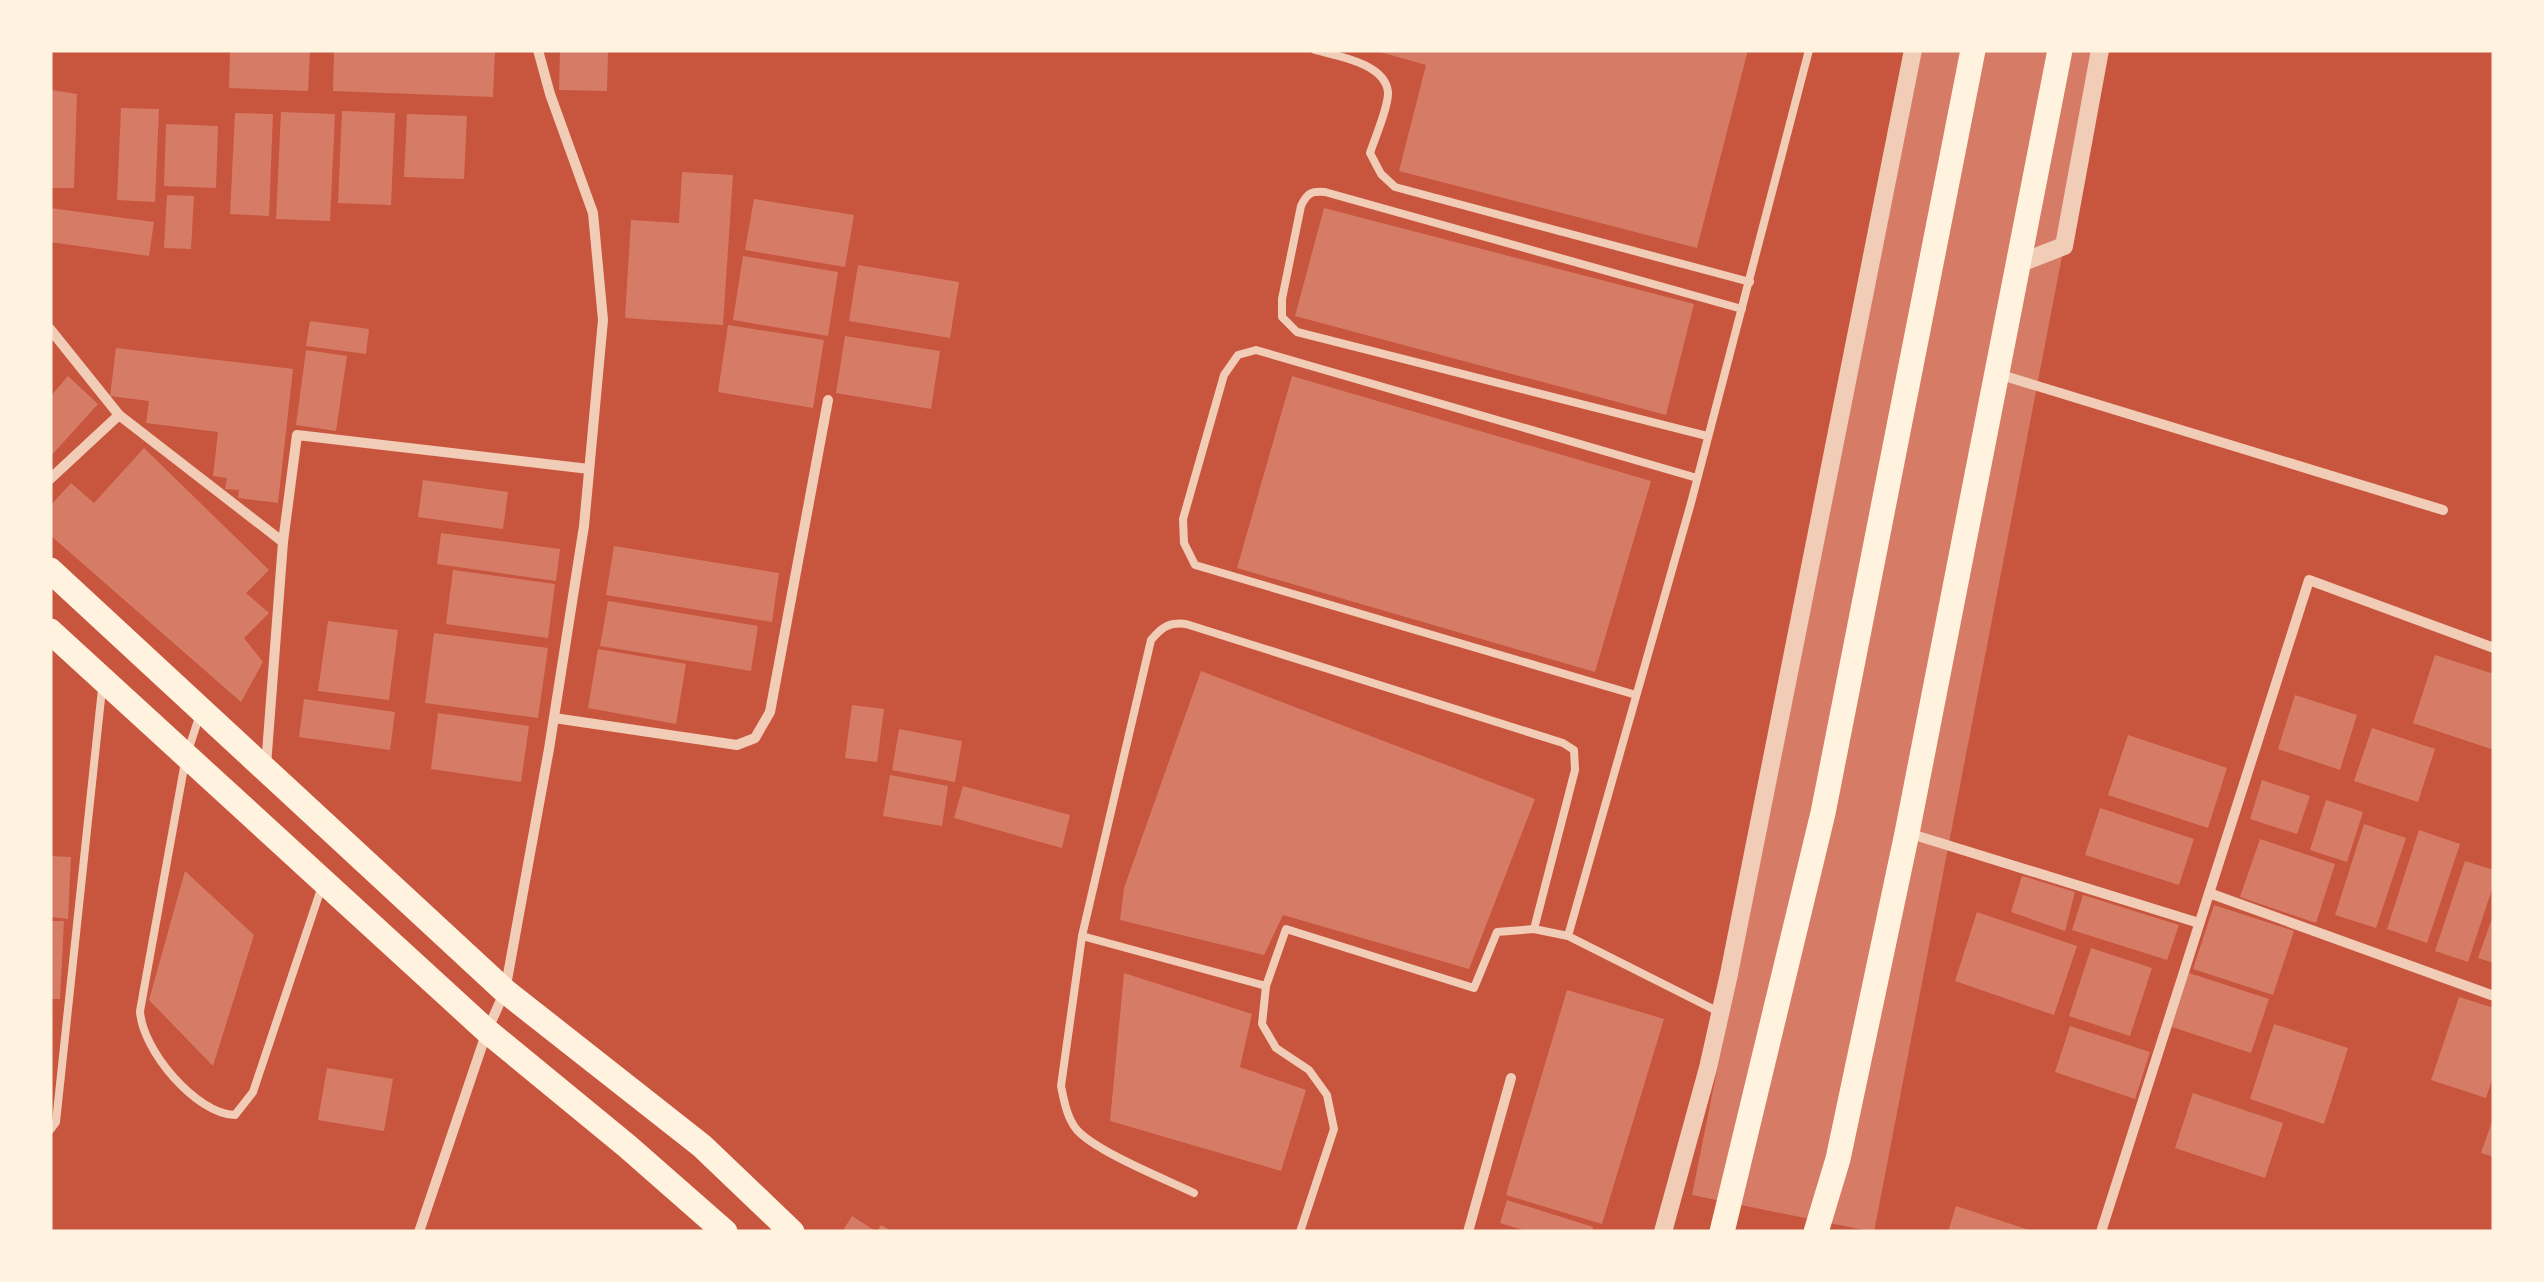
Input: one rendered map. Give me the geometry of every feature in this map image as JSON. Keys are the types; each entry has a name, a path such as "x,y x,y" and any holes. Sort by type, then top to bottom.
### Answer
{"main road":[{"path":"1722,1232 1823,813 1973,50"},
{"path":"1816,1232 1838,1159 1907,833 2060,50"},
{"path":"50,570 505,992 702,1146 792,1232"},
{"path":"50,631 487,1031 628,1146 725,1232"}],"street":[{"path":"420,1232 487,1031 505,992 584,526 603,320 593,213 538,50"},
{"path":"1663,1232 1720,1012 1913,50"},
{"path":"2018,264 2064,246 2100,50"},
{"path":"50,330 119,415 283,542"},
{"path":"1997,373 2443,510"},
{"path":"554,718 737,745 754,738 770,712 828,400"},
{"path":"50,480 119,415"},
{"path":"266,772 283,542 297,435 589,470"},
{"path":"2102,1232 2309,580 2494,648"},
{"path":"1907,833 2200,923"},
{"path":"2210,893 2494,996"},
{"path":"1468,1232 1510,1078"}],"lane":[{"path":"1316,50 1359,62 1382,78 1388,93 1370,153 1381,174 1395,186 1750,282"},
{"path":"1568,936 1697,478 1808,50"},
{"path":"1707,436 1298,332 1282,317 1282,298 1301,206 1305,196 1325,192 1742,309"},
{"path":"1636,695 1195,565 1184,542 1183,520 1224,374 1238,355 1256,350 1697,478"},
{"path":"1194,1193 1098,1145 1077,1130 1065,1107 1061,1086 1082,936 1151,640 1172,622 1574,750 1574,770 1534,929"},
{"path":"50,1130 56,1122 102,680"},
{"path":"201,711 186,756 140,1011 141,1027 169,1076 222,1114 235,1115 253,1092 324,882"},
{"path":"1300,1232 1334,1129 1327,1095 1309,1070 1276,1048 1262,1024 1266,986 1286,929 1474,988 1497,932 1534,929 1568,936 1720,1012"},
{"path":"1082,936 1266,986"}],"building":[{"path":"230,50 310,50 308,91 229,88"},
{"path":"334,50 495,50 493,97 333,91"},
{"path":"560,50 608,50 607,91 559,90"},
{"path":"1373,50 1748,50 1697,248 1399,171 1426,65"},
{"path":"1922,50 2108,50 2064,246 1874,1232 1692,1195"},
{"path":"52,90 77,94 74,188 50,188"},
{"path":"121,108 159,109 155,202 117,200"},
{"path":"342,111 395,113 391,205 338,203"},
{"path":"281,112 335,114 330,221 276,219"},
{"path":"235,113 273,114 269,216 230,214"},
{"path":"407,114 467,116 464,179 404,177"},
{"path":"166,124 218,126 216,188 164,186"},
{"path":"682,172 733,175 723,325 625,318 631,220 679,223"},
{"path":"167,195 194,196 191,249 164,248"},
{"path":"754,199 854,215 845,267 745,250"},
{"path":"50,208 154,222 149,256 50,242"},
{"path":"1324,208 1694,304 1666,415 1295,316"},
{"path":"743,256 838,272 828,336 733,320"},
{"path":"858,265 959,282 950,338 849,321"},
{"path":"310,321 369,329 366,354 306,346"},
{"path":"728,325 824,340 813,408 718,392"},
{"path":"845,336 940,351 931,409 836,393"},
{"path":"116,348 293,369 278,503 238,498 239,490 225,489 227,478 213,476 218,432 146,423 149,401 110,396"},
{"path":"306,350 347,356 336,431 296,425"},
{"path":"68,376 98,404 50,457 50,397"},
{"path":"1292,376 1651,481 1595,672 1237,568"},
{"path":"144,448 269,570 246,593 269,613 244,638 263,662 241,702 50,535 50,506 71,483 94,503"},
{"path":"423,480 508,492 503,529 418,517"},
{"path":"441,533 560,549 556,581 437,564"},
{"path":"614,546 779,573 772,622 606,595"},
{"path":"453,570 555,584 548,638 446,624"},
{"path":"608,601 758,626 751,671 600,646"},
{"path":"328,621 398,630 389,700 318,691"},
{"path":"434,633 548,648 538,718 425,703"},
{"path":"598,649 686,664 676,724 588,708"},
{"path":"2435,655 2494,674 2494,750 2413,723"},
{"path":"1201,671 1535,799 1469,969 1283,915 1264,955 1120,920 1124,888"},
{"path":"2295,695 2357,715 2340,770 2278,749"},
{"path":"304,699 395,712 390,750 299,737"},
{"path":"852,705 884,709 877,762 845,758"},
{"path":"438,713 529,726 521,782 431,769"},
{"path":"2372,728 2435,749 2418,802 2354,781"},
{"path":"899,729 962,741 955,782 892,770"},
{"path":"2128,735 2227,768 2208,828 2108,795"},
{"path":"890,775 948,786 942,826 883,816"},
{"path":"2262,780 2310,796 2297,834 2250,819"},
{"path":"963,786 1070,815 1062,848 954,818"},
{"path":"2326,800 2363,812 2347,862 2310,850"},
{"path":"2100,808 2194,839 2179,885 2085,855"},
{"path":"2364,824 2406,838 2376,928 2335,915"},
{"path":"2419,830 2460,844 2427,943 2387,929"},
{"path":"2260,839 2335,864 2316,923 2240,897"},
{"path":"50,856 71,857 68,919 50,917"},
{"path":"2465,861 2494,870 2494,883 2468,962 2435,951"},
{"path":"185,871 254,935 213,1066 149,1000"},
{"path":"2022,876 2075,892 2065,931 2011,912"},
{"path":"2083,895 2179,925 2167,960 2072,930"},
{"path":"2214,905 2294,931 2273,995 2193,969"},
{"path":"1977,912 2077,946 2054,1015 1955,981"},
{"path":"2494,913 2494,963 2478,958"},
{"path":"50,921 64,921 60,999 50,999"},
{"path":"2091,948 2152,968 2130,1036 2069,1016"},
{"path":"1124,973 1252,1014 1240,1067 1306,1090 1281,1171 1110,1121"},
{"path":"2189,973 2269,999 2251,1053 2172,1027"},
{"path":"1567,990 1664,1019 1602,1224 1506,1195"},
{"path":"2459,997 2494,1008 2494,1074 2486,1098 2431,1080"},
{"path":"2274,1024 2348,1048 2324,1124 2250,1099"},
{"path":"2070,1026 2150,1052 2135,1099 2055,1072"},
{"path":"327,1068 393,1079 384,1131 318,1120"},
{"path":"2193,1093 2283,1123 2265,1178 2175,1148"},
{"path":"2494,1116 2494,1157 2481,1153"},
{"path":"1507,1200 1593,1227 1592,1232 1530,1232 1500,1223"},
{"path":"1956,1206 2032,1231 2032,1232 1948,1232"},
{"path":"852,1216 877,1232 842,1232"}]}
